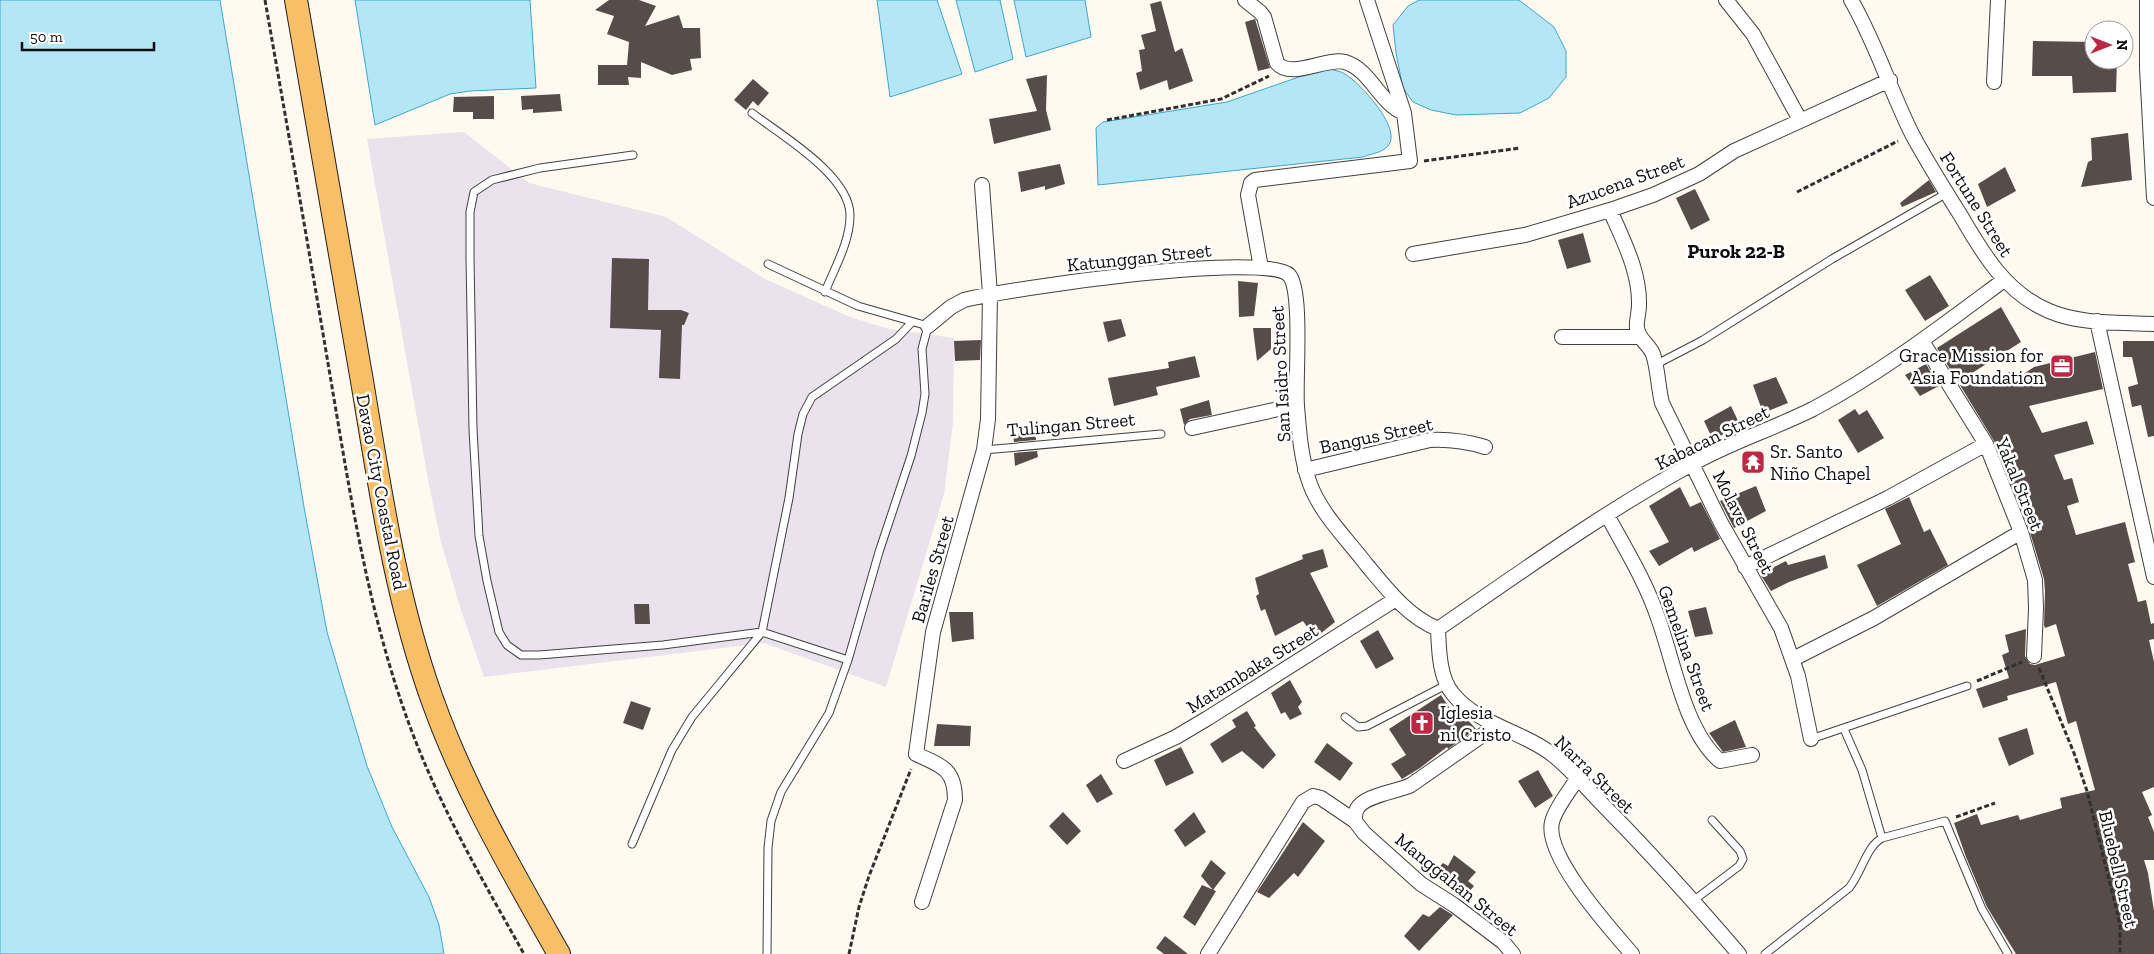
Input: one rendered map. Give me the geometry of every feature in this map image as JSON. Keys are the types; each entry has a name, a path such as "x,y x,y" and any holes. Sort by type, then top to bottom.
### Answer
{"main road":[{"name":"Davao City Coastal Road","path":"296,0 380,488 402,599 415,648 432,698 468,786 489,829 559,954"}],"street":[{"path":"1245,0 1264,17 1277,63 1284,68 1305,68 1331,62 1347,63 1366,77 1392,106 1404,113"},
{"path":"1261,268 1248,195 1251,183 1261,178 1410,161 1404,113 1367,0"},
{"path":"1726,0 1753,34 1800,120"},
{"name":"Fortune Street","path":"1851,0 1867,28 1912,134 1977,244 2004,280 2024,298 2049,311 2071,318 2154,324"},
{"path":"1994,82 1998,0"},
{"path":"2147,0 2147,68 2154,198"},
{"name":"Azucena Street","path":"1413,254 1525,234 1610,210 1653,195 1699,174 1734,151 1890,80"},
{"name":"Bariles Street","path":"916,754 933,632 984,450 988,419 990,294 982,185"},
{"path":"1562,337 1640,337 1637,329 1640,305 1631,260 1610,210"},
{"name":"Katunggan Street","path":"928,326 951,307 964,300 990,294 1082,280 1181,270 1261,268 1277,269 1290,277"},
{"name":"San Isidro Street","path":"1290,277 1296,296 1297,405 1305,470 1314,493 1331,519 1396,599 1410,613 1438,629"},
{"name":"Kabacan Street","path":"1438,629 1607,515 1692,463 1812,409 1922,341 2004,280"},
{"path":"2097,321 2154,576"},
{"name":"Molave Street","path":"1640,337 1648,344 1653,355 1662,403 1721,523 1781,628 1793,659 1811,739"},
{"name":"Yakal Street","path":"1922,341 1986,444 2021,532 2035,580 2034,656"},
{"path":"1192,428 1297,405"},
{"name":"Bangus Street","path":"1305,470 1430,440 1451,439 1485,447"},
{"path":"1745,567 1888,498 1986,444"},
{"name":"Gemelina Street","path":"1607,515 1644,585 1658,617 1690,718 1720,761 1752,755"},
{"path":"1793,659 1874,618 2021,532"},
{"name":"Matambaka Street","path":"1124,761 1176,737 1208,718 1396,599"},
{"path":"1438,629 1440,657 1446,685"},
{"name":"Narra Street","path":"1446,685 1458,700 1497,725 1542,747 1564,764 1668,872 1738,954"},
{"path":"1355,821 1356,810 1363,803 1375,796 1399,791 1411,785 1497,725"},
{"path":"916,754 946,769 952,776 955,788 955,800 922,902"},
{"path":"1577,778 1552,823 1553,843 1571,876 1632,954"},
{"name":"Manggahan Street","path":"1212,952 1303,802 1313,796 1321,798 1355,821 1364,833 1421,884 1454,905 1503,942 1511,953"}],"lane":[{"path":"752,113 830,175 842,189 848,202 850,215 848,232 825,292"},
{"path":"633,155 540,168 492,180 474,192 470,212 470,258 473,429 479,536 486,581 499,632 507,645 520,655 663,645 762,632 848,660"},
{"path":"1655,365 1703,340 1832,258 1947,193"},
{"path":"767,954 768,848 771,821 781,792 829,713 848,660 879,552 911,456 922,413 924,394 922,349 928,326 858,306 768,264"},
{"path":"632,844 672,750 692,716 762,632 789,498 798,434 803,414 812,397 896,339 912,322"},
{"name":"Tulingan Street","path":"984,450 1161,434"},
{"path":"1345,717 1358,727 1367,726 1446,685"},
{"path":"1811,739 1967,686"},
{"path":"1844,728 1862,770 1882,838"},
{"path":"1693,900 1739,866 1743,859 1740,851 1712,820"},
{"path":"1765,954 1845,892 1857,878 1875,842 1882,838 1944,821 1982,909 2008,954"}],"path":[{"path":"1107,120 1221,99 1284,68"},
{"path":"1797,192 1912,134"},
{"path":"1410,161 1443,160 1520,148"},
{"path":"1967,686 2034,656"},
{"name":"Bluebell Street","path":"2034,656 2074,753 2086,791 2120,924 2120,954"},
{"path":"849,954 859,907 869,876 916,754"},
{"path":"1944,821 1996,803"}],"shaded area":[{"path":"464,132 529,183 666,217 765,279 850,317 889,329 954,338 953,423 944,494 886,687 764,643 484,677 460,607 441,542 429,485 367,139"}],"water":[{"path":"0,0 220,0 304,507 327,632 367,766 392,827 429,897 439,925 444,954 0,954"},
{"path":"355,0 530,0 536,88 470,91 450,94 375,125"},
{"path":"877,0 937,0 962,74 890,97"},
{"path":"956,0 1000,0 1013,59 975,72"},
{"path":"1014,0 1085,0 1091,37 1026,57"},
{"path":"1419,0 1519,0 1554,27 1566,51 1566,77 1549,98 1520,113 1456,115 1431,110 1413,102 1403,88 1393,25 1408,6"},
{"path":"1331,69 1343,73 1352,79 1369,96 1385,118 1390,129 1391,138 1388,146 1379,152 1363,157 1098,185 1096,128 1103,122 1227,102 1316,71"}],"building":[{"path":"609,0 639,0 656,6 645,26 679,15 683,28 700,28 701,58 690,59 692,70 672,75 641,62 641,78 628,77 629,85 598,85 598,65 627,65 629,42 607,34 614,16 595,10"},
{"path":"1161,1 1175,52 1182,48 1193,81 1169,90 1167,80 1140,90 1136,73 1142,71 1139,50 1145,49 1141,35 1156,31 1150,4"},
{"path":"1255,19 1270,68 1258,71 1245,22"},
{"path":"2033,41 2084,42 2084,70 2117,70 2116,92 2073,93 2072,76 2032,76"},
{"path":"1047,75 1046,110 1051,130 994,144 989,119 1037,111 1026,79"},
{"path":"753,79 769,93 758,106 753,101 746,110 734,100"},
{"path":"560,94 562,111 533,113 533,109 522,110 521,96"},
{"path":"494,96 494,119 473,119 473,112 453,112 454,97"},
{"path":"2128,133 2132,180 2081,187 2088,162 2092,160 2091,138"},
{"path":"1060,164 1065,184 1045,190 1045,186 1021,192 1018,172"},
{"path":"2005,167 2016,191 1987,207 1978,184"},
{"path":"1929,180 1936,192 1902,207 1900,203"},
{"path":"1695,189 1710,220 1691,230 1676,198"},
{"path":"1583,233 1591,262 1567,269 1558,240"},
{"path":"612,258 649,259 648,310 681,310 689,313 684,325 682,325 680,379 659,378 661,330 610,328"},
{"path":"1930,275 1949,306 1925,321 1905,290"},
{"path":"1238,281 1258,283 1254,316 1239,317"},
{"path":"2001,307 2021,342 1958,382 1937,348"},
{"path":"1121,319 1126,336 1108,342 1103,322"},
{"path":"1253,328 1271,328 1271,349 1257,361"},
{"path":"981,340 980,360 955,361 954,341"},
{"path":"2123,341 2154,341 2154,436 2148,437 2141,405 2132,407 2128,387 2138,384 2132,357 2123,357"},
{"path":"2095,352 2103,389 2029,406 2042,433 2087,421 2094,444 2054,455 2064,480 2072,478 2079,502 2067,506 2076,535 2125,522 2135,562 2128,564 2138,602 2146,600 2151,624 2154,623 2154,639 2149,640 2154,662 2154,787 2142,792 2152,815 2148,817 2154,832 2154,860 2144,860 2154,911 2154,954 2016,954 1987,907 1954,823 1977,814 1981,825 2018,815 2020,820 2062,808 2060,798 2095,790 2076,721 2068,724 2056,682 2007,696 2008,700 1983,708 1976,689 2009,678 2002,655 2009,652 2005,635 2026,629 2025,656 2030,664 2035,665 2065,656 2056,624 2045,628 2044,625 2044,579 2029,529 1994,441 1960,385 2015,371 2019,377 2034,367"},
{"path":"1195,356 1200,377 1156,387 1158,395 1114,406 1108,378 1169,368 1168,362"},
{"path":"1926,364 1939,386 1920,396 1905,375"},
{"path":"1776,377 1788,403 1763,413 1753,385"},
{"path":"1209,400 1212,415 1190,419 1184,425 1180,409"},
{"path":"1731,406 1740,425 1713,440 1704,421"},
{"path":"1855,409 1859,415 1867,410 1884,438 1858,453 1838,420"},
{"path":"1035,430 1036,440 1014,442 1013,434"},
{"path":"1037,451 1038,457 1015,466 1014,453"},
{"path":"1756,486 1766,511 1734,528 1720,501"},
{"path":"1680,487 1690,507 1701,502 1720,539 1694,552 1692,547 1659,566 1649,551 1669,542 1649,506"},
{"path":"1909,497 1924,532 1930,529 1948,565 1877,606 1857,565 1901,544 1885,509"},
{"path":"1323,549 1328,567 1310,573 1335,622 1315,638 1303,621 1275,636 1265,609 1261,611 1256,596 1259,594 1255,578 1303,559 1302,555"},
{"path":"1825,555 1828,568 1789,582 1771,591 1760,574 1786,561 1788,565"},
{"path":"634,604 649,604 650,624 635,624"},
{"path":"1706,607 1713,634 1695,637 1688,611"},
{"path":"949,612 973,612 974,639 952,642"},
{"path":"1378,630 1394,659 1376,669 1360,641"},
{"path":"1290,680 1302,702 1298,707 1302,714 1290,720 1285,712 1281,714 1271,693"},
{"path":"1441,695 1458,721 1465,717 1476,729 1402,779 1391,764 1406,755 1389,729"},
{"path":"631,701 651,708 643,730 623,723"},
{"path":"1247,711 1256,726 1254,727 1276,755 1263,769 1242,751 1222,763 1210,744 1236,727 1232,720"},
{"path":"1735,720 1746,747 1723,752 1709,733"},
{"path":"937,724 971,726 970,746 934,746"},
{"path":"2027,728 2034,754 2009,766 1998,738"},
{"path":"1327,743 1353,763 1340,781 1314,762"},
{"path":"1181,747 1194,773 1166,786 1154,760"},
{"path":"1538,770 1553,796 1535,808 1518,781"},
{"path":"1101,774 1113,794 1097,803 1086,785"},
{"path":"1063,812 1081,831 1067,845 1049,826"},
{"path":"1194,812 1206,832 1185,847 1174,830"},
{"path":"1303,822 1325,841 1298,877 1294,873 1269,898 1257,892"},
{"path":"1454,855 1476,872 1468,881 1474,886 1462,900 1432,874 1443,863 1448,866"},
{"path":"1211,860 1226,873 1213,890 1201,876"},
{"path":"1202,885 1216,891 1195,926 1183,917"},
{"path":"1440,907 1453,915 1419,951 1404,936 1423,914 1429,917"},
{"path":"1165,936 1188,954 1164,954 1156,948"}],"place":[{"name":"Grace Mission for Asia Foundation","path":"2062,366"},
{"name":"Sr. Santo Niño Chapel","path":"1753,462"},
{"name":"Iglesia ni Cristo","path":"1422,723"}],"district":[{"name":"Purok 22-B","path":"1736,251"}]}
